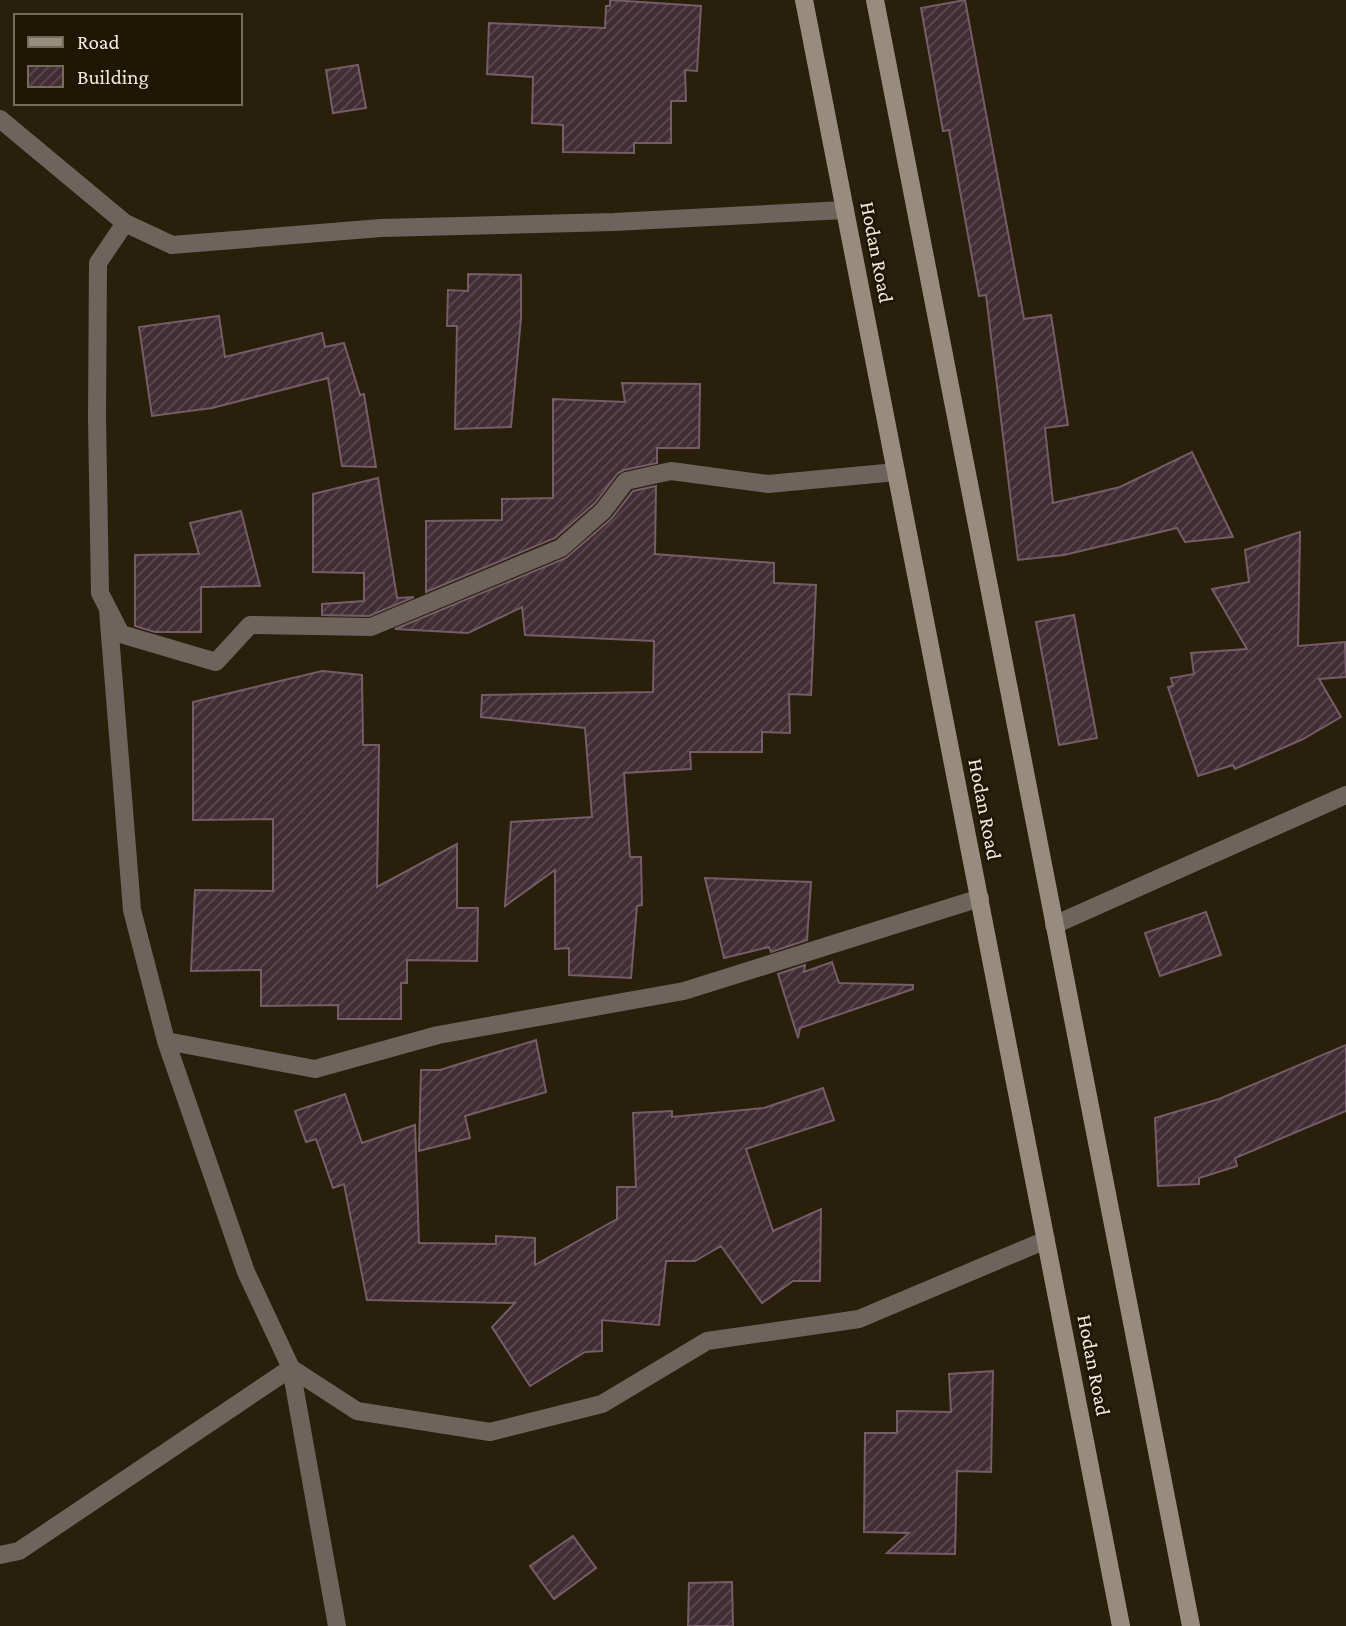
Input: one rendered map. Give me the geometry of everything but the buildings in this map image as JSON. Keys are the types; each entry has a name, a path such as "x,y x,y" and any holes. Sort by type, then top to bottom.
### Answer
{"main road":[{"name":"Hodan Road","path":"804,0 1121,1626"},
{"path":"874,0 1191,1626"}],"street":[{"path":"0,119 125,223 172,245 381,228 614,222 845,210"},
{"path":"125,223 98,263 100,593 121,634 216,662 250,625 371,627 561,548 603,511 626,481 671,471 768,484 896,472"},
{"path":"108,610 132,910 166,1041 246,1272 291,1368 337,1626"},
{"path":"1054,925 1346,795"},
{"path":"166,1041 315,1069 438,1035 684,991 980,898"},
{"path":"291,1368 357,1411 490,1433 602,1404 707,1341 859,1319 1046,1240"},
{"path":"0,1555 19,1551 291,1368"}]}
